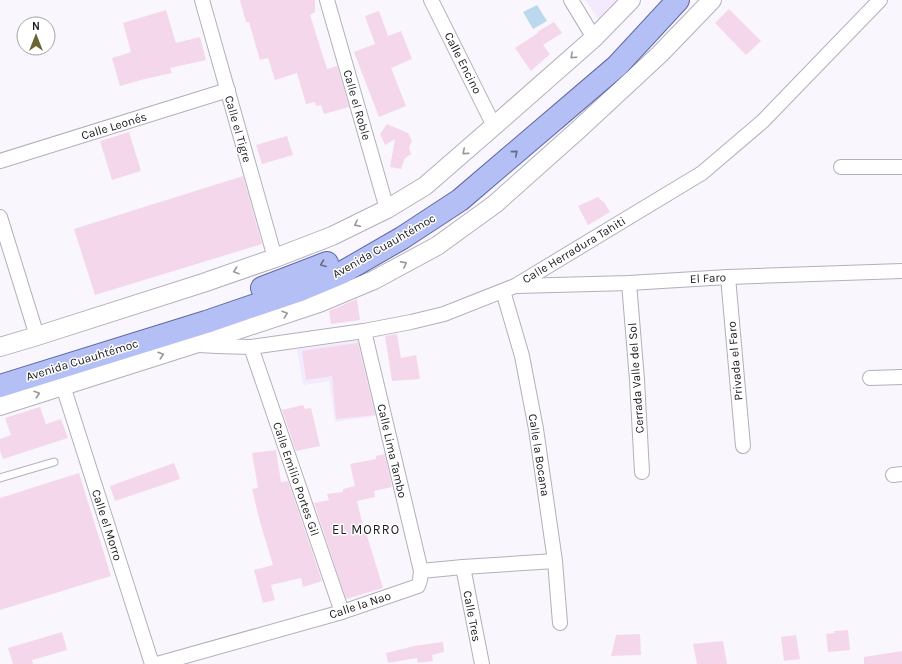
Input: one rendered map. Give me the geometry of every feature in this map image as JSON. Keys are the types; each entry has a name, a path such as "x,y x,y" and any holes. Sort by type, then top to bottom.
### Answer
{"main road":[{"name":"Avenida Cuauhtémoc","path":"0,373 178,317 270,285 340,258 400,225 452,190 513,136 609,58 660,0"},
{"name":"Avenida Cuauhtémoc","path":"0,386 206,322 300,290 343,272 402,238 460,200 617,66 678,0"}],"street":[{"name":"Calle el Tigre","path":"202,0 275,258"},
{"name":"Calle el Roble","path":"326,0 386,209"},
{"name":"Calle Encino","path":"431,0 494,126"},
{"path":"571,0 594,38"},
{"path":"0,347 203,283 275,258 332,236 386,209 425,186 594,38 631,0"},
{"path":"0,406 319,303 374,280 437,246 495,204 572,136 660,54 712,0"},
{"name":"Calle Herradura Tahiti","path":"195,344 251,347 412,322 444,314 509,289 702,173 763,121 880,0"},
{"name":"Calle Leonés","path":"0,161 228,90"},
{"path":"841,167 902,167"},
{"path":"0,216 37,336"},
{"name":"El Faro","path":"509,289 728,277 902,271"},
{"name":"Privada el Faro","path":"728,277 743,446"},
{"name":"Cerrada Valle del Sol","path":"629,283 637,380 642,472"},
{"name":"Calle la Bocana","path":"509,289 536,429 555,561 560,622"},
{"name":"Calle Lima Tambo","path":"364,330 421,571"},
{"name":"Calle Emilio Portes Gil","path":"251,347 342,612"},
{"path":"870,378 902,377"},
{"name":"Calle el Morro","path":"63,386 152,664"},
{"path":"421,571 555,561"},
{"name":"Calle Tres","path":"463,567 482,664"},
{"name":"Calle la Nao","path":"157,664 342,612 418,586 421,571"}],"lane":[{"path":"0,478 54,462"}],"shaded area":[{"path":"585,0 627,0 602,24"},
{"path":"365,340 381,415 335,422 329,381 303,385 297,349"}],"water":[{"path":"537,5 547,21 533,29 523,12"}],"building":[{"path":"240,0 315,0 315,12 310,15 327,69 337,66 349,107 324,114 321,105 316,106 315,102 306,104 297,73 275,80 268,58 260,60 249,22 246,22"},
{"path":"729,9 761,41 746,55 715,23"},
{"path":"166,10 176,43 200,37 206,60 170,68 172,73 120,86 112,58 131,52 123,23"},
{"path":"379,11 388,36 401,31 412,59 391,68 406,106 379,117 354,52 375,44 365,16"},
{"path":"554,22 562,33 543,45 550,54 531,71 515,48"},
{"path":"387,124 408,133 412,141 409,147 411,154 405,158 401,169 390,167 395,139 385,145 380,134"},
{"path":"129,132 141,171 112,180 100,141"},
{"path":"287,136 293,155 262,164 256,145"},
{"path":"243,176 262,244 95,295 74,229"},
{"path":"598,197 604,202 610,212 588,225 578,206"},
{"path":"357,299 360,320 331,324 329,311"},
{"path":"397,334 401,358 416,355 420,379 392,381 385,336"},
{"path":"358,343 375,415 336,419 332,376 306,380 302,351"},
{"path":"303,405 305,409 311,408 320,446 296,451 282,410"},
{"path":"40,407 46,424 61,419 68,438 3,459 0,451 0,439 11,435 5,418"},
{"path":"276,450 281,482 288,481 322,581 303,587 301,578 271,585 275,600 263,603 254,570 273,565 252,489 258,488 252,453"},
{"path":"385,454 392,487 374,491 375,497 357,501 363,526 383,588 346,599 314,503 329,500 327,494 343,492 343,489 355,486 350,464 376,459 376,456"},
{"path":"174,463 180,479 115,501 110,486"},
{"path":"79,473 111,576 0,610 0,498"},
{"path":"848,630 850,650 828,652 826,634 835,633 834,631"},
{"path":"62,632 67,650 32,660 33,664 13,664 8,648"},
{"path":"640,634 641,655 611,656 616,635"},
{"path":"796,635 800,659 784,661 781,637"},
{"path":"723,641 727,664 697,664 693,644"},
{"path":"443,642 444,652 432,655 433,661 418,663 417,658 388,663 386,653 414,646"},
{"path":"902,651 902,664 864,664 864,657"}],"district":[{"name":"EL MORRO","path":"366,529"}]}
